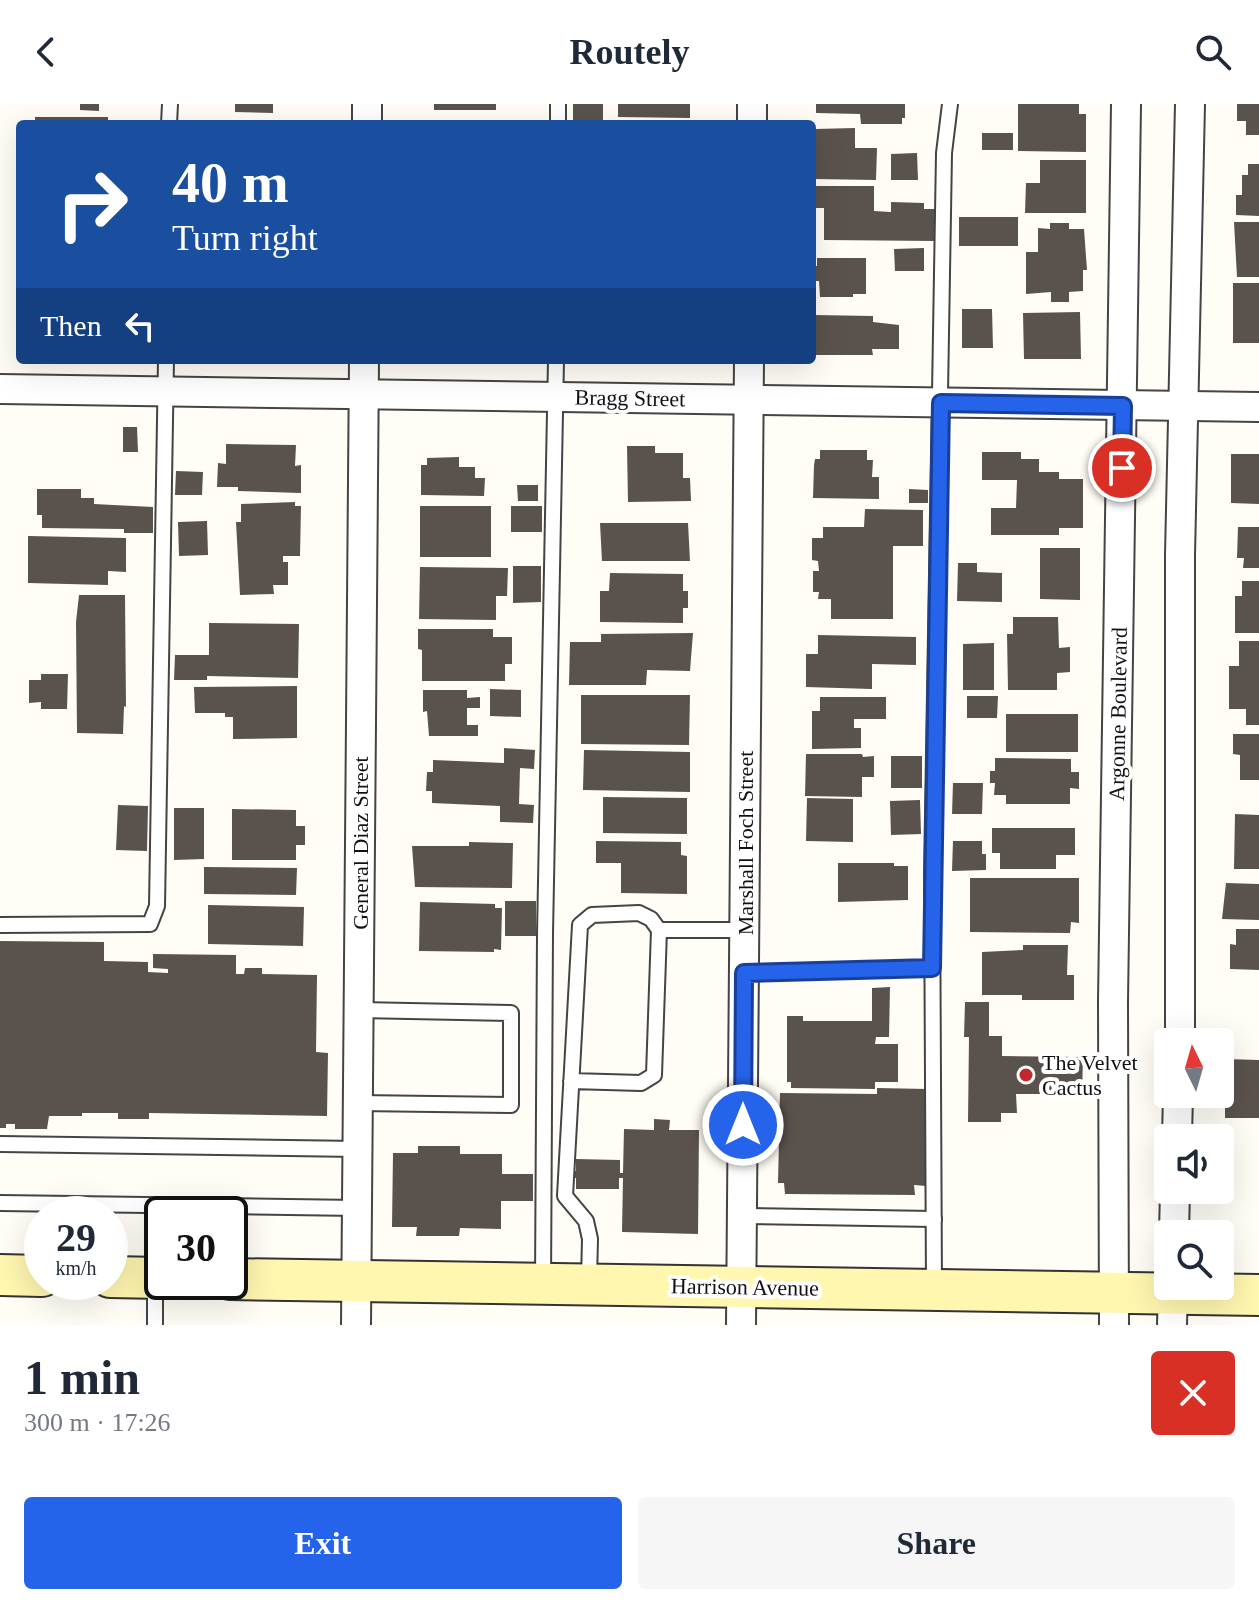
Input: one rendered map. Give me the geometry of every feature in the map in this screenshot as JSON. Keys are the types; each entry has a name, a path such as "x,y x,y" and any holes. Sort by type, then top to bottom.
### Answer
{"street":[{"name":"Argonne Boulevard","path":"1114,1309 1113,1002 1126,104"},
{"path":"1180,1028 1183,406 1190,104"},
{"name":"General Diaz Street","path":"356,1325 364,364"},
{"name":"Marshall Foch Street","path":"742,1306 749,364"},
{"name":"Bragg Street","path":"0,389 1259,407"},
{"path":"0,1275 24,1276"},
{"name":"Harrison Avenue","path":"248,1279 588,1285 742,1306 934,1290 1114,1309 1259,1295"}],"lane":[{"path":"934,1290 932,968 944,153 950,104"},
{"path":"0,925 150,924 157,906 166,364"},
{"path":"543,1284 545,934 556,364"},
{"path":"571,1081 641,1083 654,1075 659,930 651,919 639,913 592,915 580,925 571,1081 565,1196 586,1221 590,1239 588,1285"},
{"path":"659,930 744,930"},
{"path":"744,973 932,968"},
{"path":"358,1103 511,1105 511,1013 359,1010"},
{"path":"0,1144 358,1149"},
{"path":"0,1203 358,1208"},
{"path":"742,1216 934,1219"},
{"path":"155,1325 157,1300"}],"building":[{"path":"80,104 99,104 99,111 80,110"},
{"path":"235,104 273,104 273,113 235,112"},
{"path":"434,104 496,104 496,110 434,110"},
{"path":"573,104 603,104 603,120 573,120"},
{"path":"618,104 690,104 690,118 618,117"},
{"path":"816,104 905,104 905,118 902,118 902,124 861,124 860,114 816,113"},
{"path":"1018,104 1079,104 1079,114 1086,114 1086,152 1018,151"},
{"path":"1237,104 1259,104 1259,135 1246,135 1246,121 1237,121"},
{"path":"35,117 108,117 108,120 35,120"},
{"path":"855,128 855,148 877,148 876,180 816,179 816,129"},
{"path":"982,133 1013,133 1013,150 982,150"},
{"path":"917,153 918,180 891,180 891,154"},
{"path":"1040,160 1086,160 1086,213 1025,213 1026,183 1040,183"},
{"path":"1248,164 1259,164 1259,216 1236,215 1236,195 1242,195 1242,175 1248,175"},
{"path":"816,186 874,186 874,211 891,212 891,202 924,203 924,209 936,209 936,241 824,240 824,208 816,208"},
{"path":"959,217 1018,217 1018,246 959,246"},
{"path":"1234,222 1259,222 1259,277 1237,277"},
{"path":"1050,223 1069,223 1069,229 1084,229 1087,270 1083,270 1083,291 1069,292 1069,302 1051,302 1051,292 1026,294 1026,252 1038,252 1038,228 1050,229"},
{"path":"924,248 924,271 895,271 894,249"},
{"path":"817,258 866,258 866,294 820,297 819,281 816,281"},
{"path":"1233,283 1259,283 1259,343 1233,343"},
{"path":"962,309 992,309 993,348 962,348"},
{"path":"1080,312 1081,359 1024,359 1023,313"},
{"path":"816,315 873,316 873,322 899,325 899,349 872,349 873,355 816,355"},
{"path":"123,427 137,427 138,452 123,452"},
{"path":"226,444 296,445 295,466 301,465 301,493 238,491 238,487 217,487 218,463 226,464"},
{"path":"627,446 655,446 655,453 683,453 683,478 690,478 691,501 628,502"},
{"path":"820,450 867,450 867,460 873,460 872,477 879,477 879,499 813,498 814,465 815,459 820,459"},
{"path":"982,452 1021,452 1021,459 1039,459 1039,472 1059,472 1059,479 1083,479 1083,528 1059,528 1059,535 991,535 991,508 1016,508 1017,480 982,480"},
{"path":"1231,454 1259,454 1259,504 1231,503"},
{"path":"459,457 459,467 475,467 475,478 485,478 484,496 421,495 421,465 427,465 427,458"},
{"path":"176,471 203,472 202,495 175,495"},
{"path":"517,485 538,485 538,501 518,501"},
{"path":"37,489 81,489 81,498 94,498 94,504 153,507 153,533 124,533 124,529 42,528 42,515 37,515"},
{"path":"909,489 928,490 928,503 909,503"},
{"path":"295,502 295,506 301,506 300,556 283,556 283,562 288,562 288,585 273,585 274,594 240,595 236,522 241,522 241,504"},
{"path":"420,506 491,506 491,557 420,557"},
{"path":"511,506 542,506 542,532 511,532"},
{"path":"865,509 923,510 923,546 893,546 893,619 831,619 831,599 818,599 819,592 813,592 813,571 819,571 818,561 812,560 812,538 823,538 823,527 864,527"},
{"path":"207,521 208,555 179,556 178,522"},
{"path":"600,523 688,523 690,561 602,561"},
{"path":"1238,527 1259,527 1259,568 1243,568 1244,558 1237,558"},
{"path":"28,536 126,538 126,572 108,571 108,585 28,583"},
{"path":"1040,548 1080,548 1080,600 1040,599"},
{"path":"958,563 977,563 977,572 1002,573 1002,602 957,601"},
{"path":"513,566 541,566 541,602 513,603"},
{"path":"420,567 508,568 507,596 496,596 496,620 419,619"},
{"path":"610,573 683,574 683,591 688,591 688,608 683,608 683,623 600,622 600,591 609,591"},
{"path":"1242,581 1259,581 1259,633 1235,633 1235,596 1242,596"},
{"path":"79,595 125,595 126,707 123,734 77,733 76,622"},
{"path":"1013,617 1058,617 1059,648 1070,647 1070,672 1057,673 1057,690 1008,690 1007,634 1013,634"},
{"path":"209,623 299,624 298,678 207,676 207,680 174,680 175,655 209,655"},
{"path":"418,629 493,629 493,637 512,637 512,664 505,664 505,681 422,681"},
{"path":"693,633 690,671 647,670 646,685 569,685 570,642 601,642 601,634"},
{"path":"818,635 916,637 916,665 872,664 872,689 806,687 806,654 818,654"},
{"path":"1239,641 1259,641 1259,725 1246,725 1246,709 1229,709 1229,666 1239,666"},
{"path":"994,643 994,690 963,690 963,644"},
{"path":"41,674 68,674 67,709 41,709 41,702 29,703 29,680 41,680"},
{"path":"297,686 297,738 233,739 233,717 225,717 225,713 195,713 194,687"},
{"path":"490,689 521,690 521,717 490,716"},
{"path":"423,690 467,690 467,698 480,697 480,708 467,708 467,725 478,725 478,736 429,736 427,711 423,712"},
{"path":"581,695 690,695 689,745 581,744"},
{"path":"967,696 998,696 997,718 967,718"},
{"path":"820,697 886,697 886,719 854,719 854,728 861,728 861,748 812,749 812,711 820,711"},
{"path":"1006,714 1078,714 1078,752 1006,752"},
{"path":"1233,734 1259,734 1259,780 1240,780 1240,755 1233,754"},
{"path":"504,748 535,750 534,769 520,768 519,804 534,805 533,823 500,822 500,806 432,803 432,791 426,791 427,772 433,772 433,760 504,763"},
{"path":"584,750 690,752 690,792 583,790"},
{"path":"806,754 874,756 874,777 862,777 862,797 805,796"},
{"path":"891,756 922,756 922,788 891,788"},
{"path":"995,758 1071,759 1071,772 1079,772 1079,789 1070,788 1070,804 1006,804 1006,795 994,795 995,783 990,783 990,771 995,771"},
{"path":"953,783 983,783 982,814 952,814"},
{"path":"603,797 687,798 687,834 603,833"},
{"path":"807,798 853,799 853,842 806,841"},
{"path":"920,800 921,834 891,835 890,801"},
{"path":"118,805 148,806 147,851 116,850"},
{"path":"174,808 204,808 204,859 174,860"},
{"path":"232,809 296,810 296,826 305,826 305,845 296,845 296,860 232,860"},
{"path":"1235,814 1259,815 1259,869 1234,869"},
{"path":"992,828 1075,828 1075,855 1056,855 1056,869 1000,869 1000,853 992,853"},
{"path":"596,841 681,842 681,855 687,856 687,894 621,893 621,863 596,863"},
{"path":"953,841 982,841 986,870 952,871"},
{"path":"469,842 513,843 512,888 415,887 412,846 469,846"},
{"path":"838,863 908,866 908,900 838,902"},
{"path":"204,867 297,868 296,895 204,894"},
{"path":"970,878 1079,878 1079,923 1071,922 1070,933 970,932"},
{"path":"1226,883 1259,884 1259,920 1222,919"},
{"path":"505,901 536,901 536,936 505,936"},
{"path":"420,902 495,904 495,908 502,908 501,950 419,951"},
{"path":"208,905 304,907 303,946 208,944"},
{"path":"1236,929 1259,929 1259,970 1230,969 1230,944 1236,945"},
{"path":"0,941 104,942 104,961 148,962 148,972 168,973 168,969 153,968 153,954 236,955 236,974 244,974 245,968 262,968 262,974 317,975 316,1052 328,1053 327,1116 149,1113 149,1119 118,1119 118,1113 82,1113 82,1116 49,1116 47,1129 15,1129 15,1124 0,1128"},
{"path":"1023,945 1068,945 1067,975 1074,975 1074,1000 1022,1000 1022,995 982,995 982,952 1023,950"},
{"path":"890,987 889,1037 876,1037 875,1044 898,1044 898,1082 875,1082 875,1089 791,1088 791,1082 787,1082 787,1016 803,1016 803,1021 872,1021 872,988"},
{"name":"The Velvet Cactus","path":"965,1002 989,1002 989,1036 1002,1036 1002,1056 1083,1057 1082,1094 1016,1094 1017,1113 1001,1113 1001,1122 968,1122 969,1037 964,1037"},
{"path":"1234,1059 1259,1060 1259,1118 1225,1118 1225,1108 1234,1108"},
{"path":"877,1088 927,1089 926,1186 914,1185 915,1195 785,1194 784,1183 778,1183 780,1093 877,1094"},
{"path":"654,1119 670,1120 669,1130 699,1130 698,1234 622,1232 623,1178 619,1178 619,1189 576,1189 576,1178 571,1178 571,1170 576,1171 576,1159 620,1160 620,1173 623,1173 624,1129 654,1130"},
{"path":"418,1146 460,1146 460,1154 502,1154 502,1174 533,1174 533,1201 501,1201 501,1229 460,1228 459,1236 416,1236 417,1227 392,1227 393,1153 418,1153"}],"place":[{"name":"The Velvet Cactus","path":"1026,1075"}],"route":[{"path":"743,1125 744,973 932,968 941,403 1123,406 1122,468"}]}
